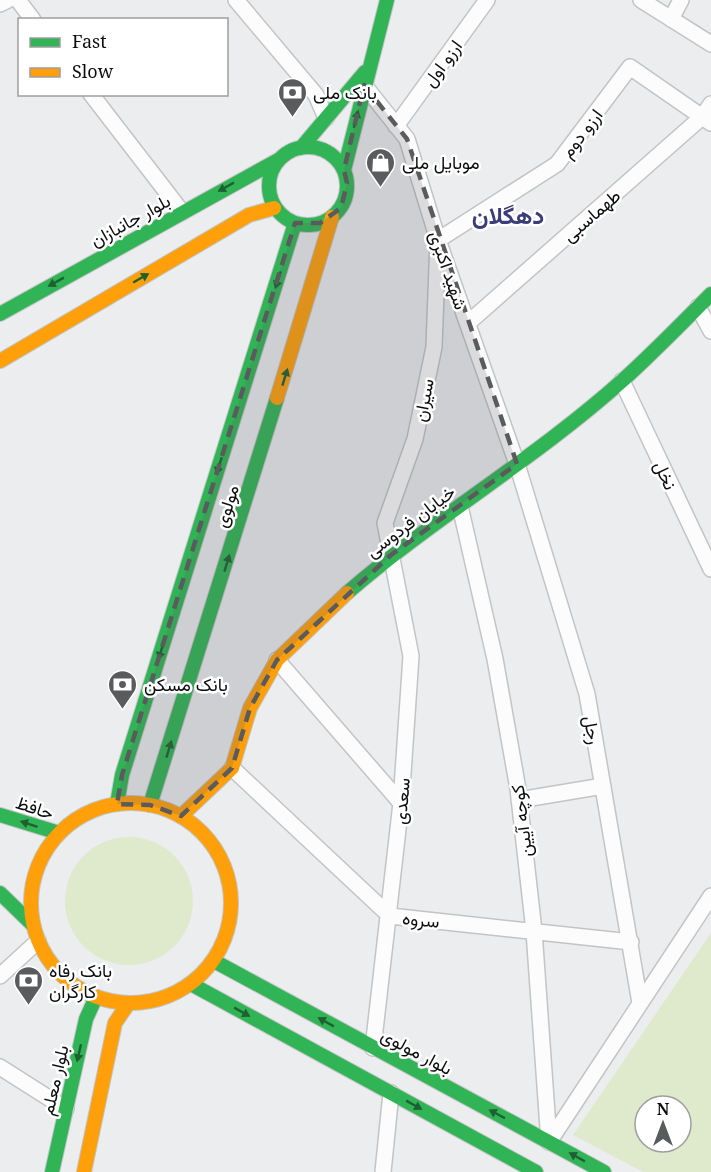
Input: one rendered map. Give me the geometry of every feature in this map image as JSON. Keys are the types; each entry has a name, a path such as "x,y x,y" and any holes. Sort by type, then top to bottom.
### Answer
{"street":[{"path":"0,4 8,0"},
{"path":"18,0 32,18"},
{"path":"236,0 316,95 326,118"},
{"path":"344,170 386,0"},
{"name":"ارزو اول","path":"396,126 487,0"},
{"path":"641,0 711,44"},
{"path":"671,19 681,0"},
{"name":"ارزو دوم","path":"438,240 557,164 630,67 708,114"},
{"path":"301,148 368,68"},
{"name":"شهید اکبری","path":"364,85 407,140 438,240 517,464"},
{"path":"93,96 182,212"},
{"name":"طهماسبی","path":"468,323 708,114"},
{"path":"314,147 336,159 344,170 347,183 346,196 341,208 332,217 308,226 295,224 274,208 268,183 278,160 289,152 314,147"},
{"name":"بلوار جانبازان","path":"0,314 278,160"},
{"path":"0,361 249,215 274,208"},
{"name":"مولوی","path":"150,805 320,263 332,217"},
{"name":"مولوی","path":"117,804 122,775 295,224"},
{"name":"سیران","path":"391,555 385,523 415,439 434,346 438,240"},
{"name":"خیابان فردوسی","path":"182,816 232,768 250,708 277,660 391,555 517,464 622,381 711,294"},
{"path":"698,307 711,331"},
{"name":"نخل","path":"622,381 711,569"},
{"name":"رجل","path":"517,464 586,694 640,1003"},
{"name":"کوچه آیین","path":"459,506 495,658 519,800 534,931 540,1159"},
{"name":"سعدی","path":"373,1048 401,803 411,656 391,555"},
{"path":"277,660 401,803"},
{"name":"سروه","path":"232,768 390,915 631,942"},
{"path":"519,800 603,786"},
{"path":"117,804 150,805 182,816 207,837 225,866 232,898 228,931 214,961 191,984 161,999 128,1004 96,997 72,984 52,965 38,941 33,925 31,892 40,860 59,833 86,814 117,804"},
{"name":"حافظ","path":"0,815 59,833"},
{"path":"0,893 33,925"},
{"path":"540,1159 711,896"},
{"path":"0,976 38,941"},
{"name":"بلوار مولوی","path":"214,961 373,1048 540,1159 604,1172"},
{"name":"بلوار مولوی","path":"191,984 391,1093 516,1167 540,1159"},
{"name":"بلوار معلم","path":"52,1172 86,1018 96,997"},
{"path":"84,1172 115,1023 128,1004"},
{"path":"0,1066 66,1109"},
{"path":"383,1172 391,1093"}],"highlighted area":[{"path":"364,85 407,139 517,464 391,555 277,660 250,708 232,768 181,816 150,805 117,804 122,775 295,223 320,223 341,208 347,183 344,170"}],"green space":[{"path":"129,837 154,841 175,855 189,876 193,901 189,926 175,947 154,961 129,965 104,961 83,947 69,926 65,901 69,876 83,855 104,841"},
{"path":"711,933 711,1172 643,1172 573,1135"}],"traffic: fast":[{"path":"344,170 387,0"},
{"path":"301,148 365,72"},
{"path":"308,147 323,150 336,158 344,171 347,186 344,201 336,214 323,222 308,225 293,222 280,214 272,201 269,186 272,171 280,158 293,150 308,147"},
{"path":"0,314 278,160"},
{"path":"117,804 122,775 295,223"},
{"path":"347,593 415,539 556,436 623,380 711,294"},
{"path":"150,805 277,398"},
{"path":"0,815 59,833"},
{"path":"0,893 33,925"},
{"path":"214,961 604,1172"},
{"path":"191,984 536,1172"},
{"path":"52,1172 86,1019 96,997"}],"traffic: slow":[{"path":"0,361 249,215 274,208"},
{"path":"277,398 332,217"},
{"path":"181,816 232,768 250,708 277,660 347,593"},
{"path":"131,803 150,805 169,811 202,832 223,865 229,884 231,903 229,922 223,941 202,974 169,995 150,1001 131,1003 112,1001 93,995 60,974 39,941 33,922 31,903 33,884 39,865 60,832 93,811 112,805 131,803"},
{"path":"84,1172 115,1023 128,1004"}],"place":[{"name":"بانک ملی","path":"292,118"},
{"name":"موبایل ملی","path":"381,188"},
{"name":"بانک مسکن","path":"123,710"},
{"name":"بانک رفاه کارگران","path":"28,1006"}],"district":[{"name":"دهگلان","path":"508,214"}]}
